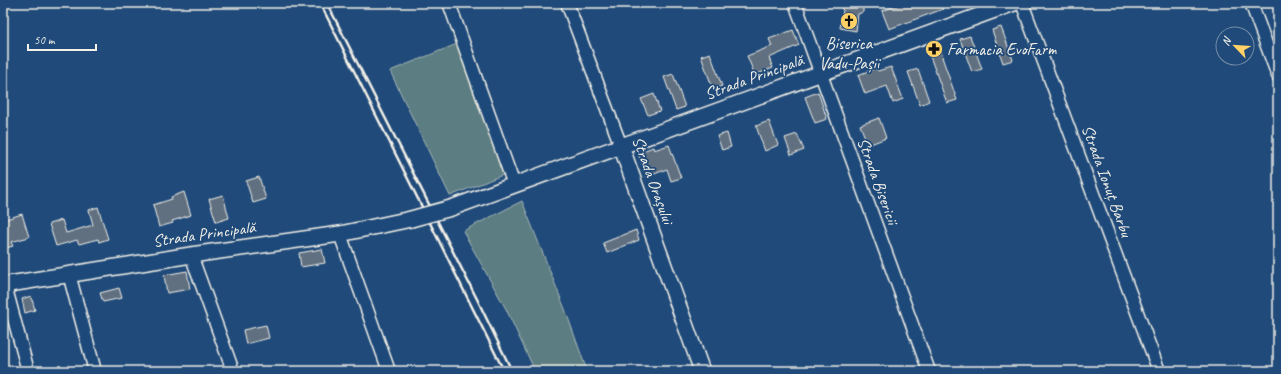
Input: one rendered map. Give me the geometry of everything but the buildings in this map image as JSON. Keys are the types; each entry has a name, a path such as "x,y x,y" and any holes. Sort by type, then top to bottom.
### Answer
{"main road":[{"name":"Strada Principală","path":"4,285 191,254 340,234 411,219 451,208 1014,3"},
{"name":"Strada Orașului","path":"621,146 702,371"}],"street":[{"path":"449,3 514,185"},
{"name":"Strada Orașului","path":"567,3 621,146"},
{"name":"Strada Bisericii","path":"795,3 929,371"},
{"name":"Strada Ionuț Barbu","path":"1022,3 1159,371"},
{"path":"1251,3 1278,76"},
{"path":"340,234 390,371"},
{"path":"191,254 233,371"},
{"path":"69,274 95,371"},
{"path":"4,285 28,371"}],"green space":[{"path":"457,44 505,174 450,196 390,71"},
{"path":"522,201 565,309 587,371 535,371 506,309 463,231"}],"railway":[{"path":"320,3 504,371"},
{"path":"327,3 512,371"}],"place":[{"name":"Biserica Vadu-Pașii","path":"849,21"},
{"name":"Farmacia EvoFarm","path":"934,49"}]}
